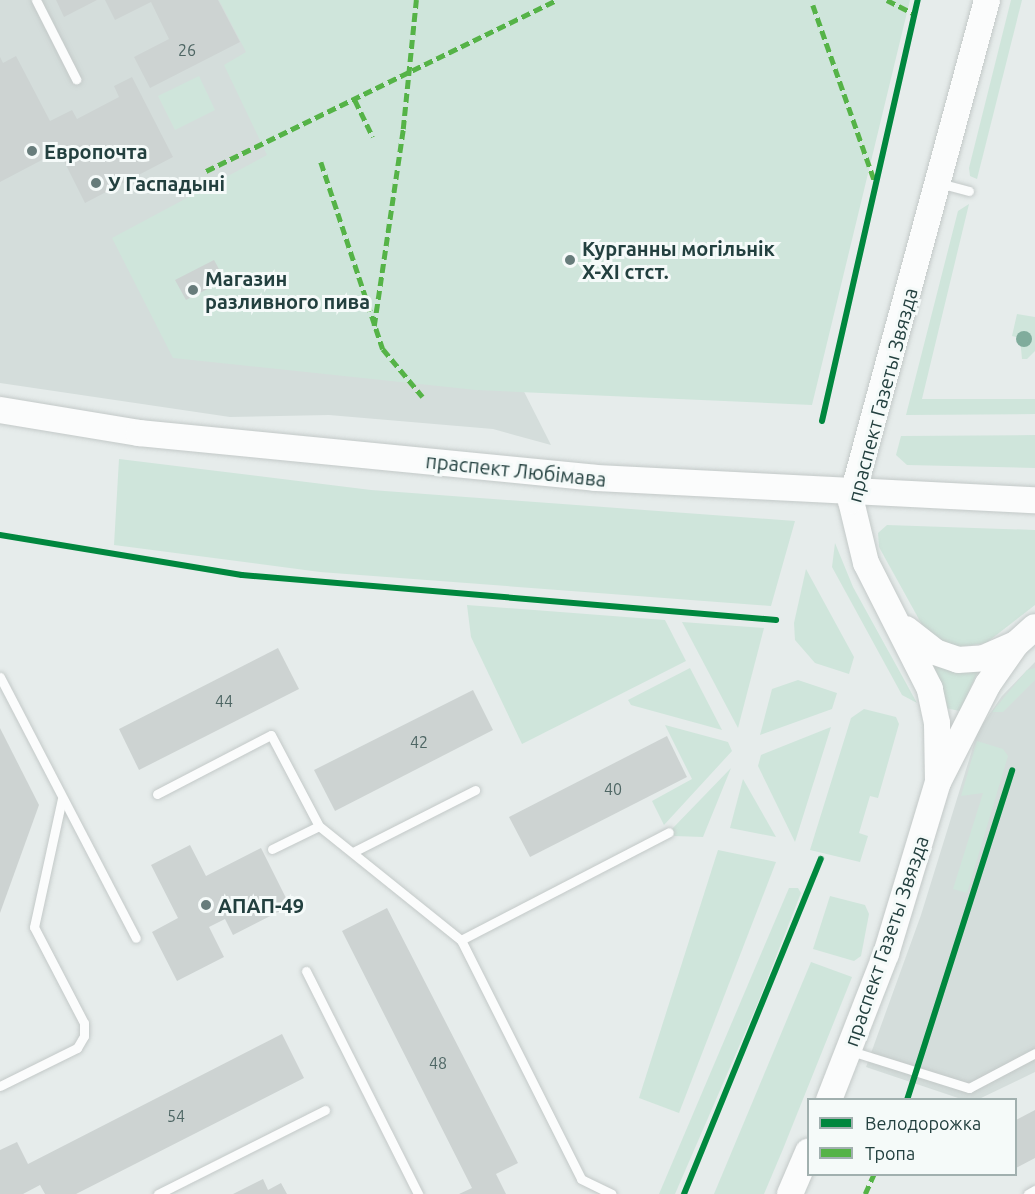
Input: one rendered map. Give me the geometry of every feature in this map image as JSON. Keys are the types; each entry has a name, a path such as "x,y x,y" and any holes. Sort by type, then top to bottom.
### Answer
{"main road":[{"name":"праспект Газеты Звязда","path":"938,782 931,694 861,548 853,522 852,495 939,183 987,0"},
{"name":"праспект Любімава","path":"0,410 139,433 595,478 852,495 1035,500"},
{"path":"896,618 923,645 958,660 984,657 1028,636"},
{"name":"праспект Газеты Звязда","path":"831,1098 886,954 938,782 985,689 1028,636"},
{"path":"790,1194 807,1154"}],"lane":[{"path":"36,0 76,79"},
{"path":"939,183 969,191"},
{"path":"0,677 136,938"},
{"path":"157,794 271,735 320,826 461,940 581,1179 612,1194"},
{"path":"353,852 475,790"},
{"path":"0,1086 77,1048 84,1036 84,1023 34,927 62,799"},
{"path":"272,849 320,826"},
{"path":"461,940 669,832"},
{"path":"306,971 418,1194"},
{"path":"849,1050 969,1088 1035,1053"},
{"path":"158,1194 325,1110"},
{"path":"1028,1194 1035,1190"}],"shaded area":[{"path":"0,0 326,0 551,445 493,429 329,415 230,417 0,383"},
{"path":"1035,662 1035,1072 981,1098 958,1098 866,1067 921,915 978,731 1002,696"}],"green space":[{"path":"219,0 910,0 812,405 476,390 173,358 112,238 267,155 224,65 246,52"},
{"path":"1011,0 1022,0 977,179 970,176 969,168"},
{"path":"199,76 215,110 175,130 158,96"},
{"path":"969,204 922,399 1035,399 1035,414 906,415 958,211"},
{"path":"1017,314 1035,317 1035,351 1027,359 1022,359 1020,338 1012,336"},
{"path":"1035,435 1035,468 907,465 896,455 901,436"},
{"path":"119,459 371,490 795,521 771,606 320,572 114,545"},
{"path":"887,525 1035,530 1035,605 986,643 951,648 926,632 879,547 878,533"},
{"path":"835,543 853,587 917,703 902,695 832,567"},
{"path":"806,569 854,657 849,674 815,663 795,640 794,623"},
{"path":"467,605 665,620 686,661 522,744 471,637"},
{"path":"682,622 764,628 738,728"},
{"path":"931,663 979,669 960,711 945,708"},
{"path":"690,668 722,730 631,705 628,700"},
{"path":"1035,668 1035,680 1003,712 992,712 1027,670"},
{"path":"798,680 837,693 832,709 760,735 772,689"},
{"path":"864,709 896,717 899,724 878,798 870,796 859,833 868,836 860,862 810,850 851,718"},
{"path":"665,725 728,742 732,751 664,825 652,801 692,779"},
{"path":"831,727 795,842 758,766 761,755"},
{"path":"977,741 1003,749 1008,756 967,893 953,889 983,793 961,796"},
{"path":"731,768 703,837 674,836 671,830"},
{"path":"743,779 776,837 730,828"},
{"path":"718,850 776,862 679,1113 639,1098"},
{"path":"789,888 798,888 801,893 757,1005 675,1194 659,1194"},
{"path":"830,896 865,905 869,914 861,956 854,961 813,949"},
{"path":"811,962 852,977 783,1149 764,1194 714,1194"}],"building":[{"path":"56,0 97,0 64,17"},
{"path":"105,0 218,0 240,42 150,88 134,57 169,39 151,2 115,20"},
{"path":"16,56 50,121 72,110 77,119 119,97 114,86 132,77 173,157 85,203 59,151 0,182 0,57 3,63"},
{"name":"Магазин разливного пива","path":"214,260 225,280 186,300 175,280"},
{"path":"278,648 299,689 139,770 119,729"},
{"path":"473,690 493,730 335,811 314,770"},
{"path":"0,728 39,805 0,913"},
{"path":"667,736 687,777 530,857 509,817"},
{"path":"190,845 206,876 261,848 290,906 233,935 225,919 209,927 224,957 177,981 152,932 178,918 151,865"},
{"path":"387,908 518,1163 496,1174 506,1194 459,1194 472,1188 342,931"},
{"path":"282,1034 304,1078 76,1194 45,1194 40,1185 23,1194 0,1194 0,1150 17,1142 28,1164"},
{"path":"1035,1110 1035,1158 1017,1167 1017,1119"},
{"path":"263,1179 268,1190 281,1183 287,1194 233,1194"}],"marked path":[{"path":"374,326 403,129 416,0"},
{"path":"206,171 556,0"},
{"path":"887,0 915,14"},
{"path":"813,5 875,182"},
{"path":"355,100 373,137"},
{"path":"321,162 383,349 423,397"},
{"path":"865,1194 873,1176"}],"cycle path":[{"path":"822,421 918,0"},
{"path":"0,535 242,575 776,620"},
{"path":"908,1098 1012,770"},
{"path":"684,1194 821,859"}],"place":[{"name":"Европочта","path":"32,151"},
{"name":"У Гаспадынi","path":"96,183"},
{"name":"Курганны могільнік Х-ХI стст.","path":"570,260"},
{"name":"Магазин разливного пива","path":"193,290"},
{"name":"АПАП-49","path":"206,905"}]}
